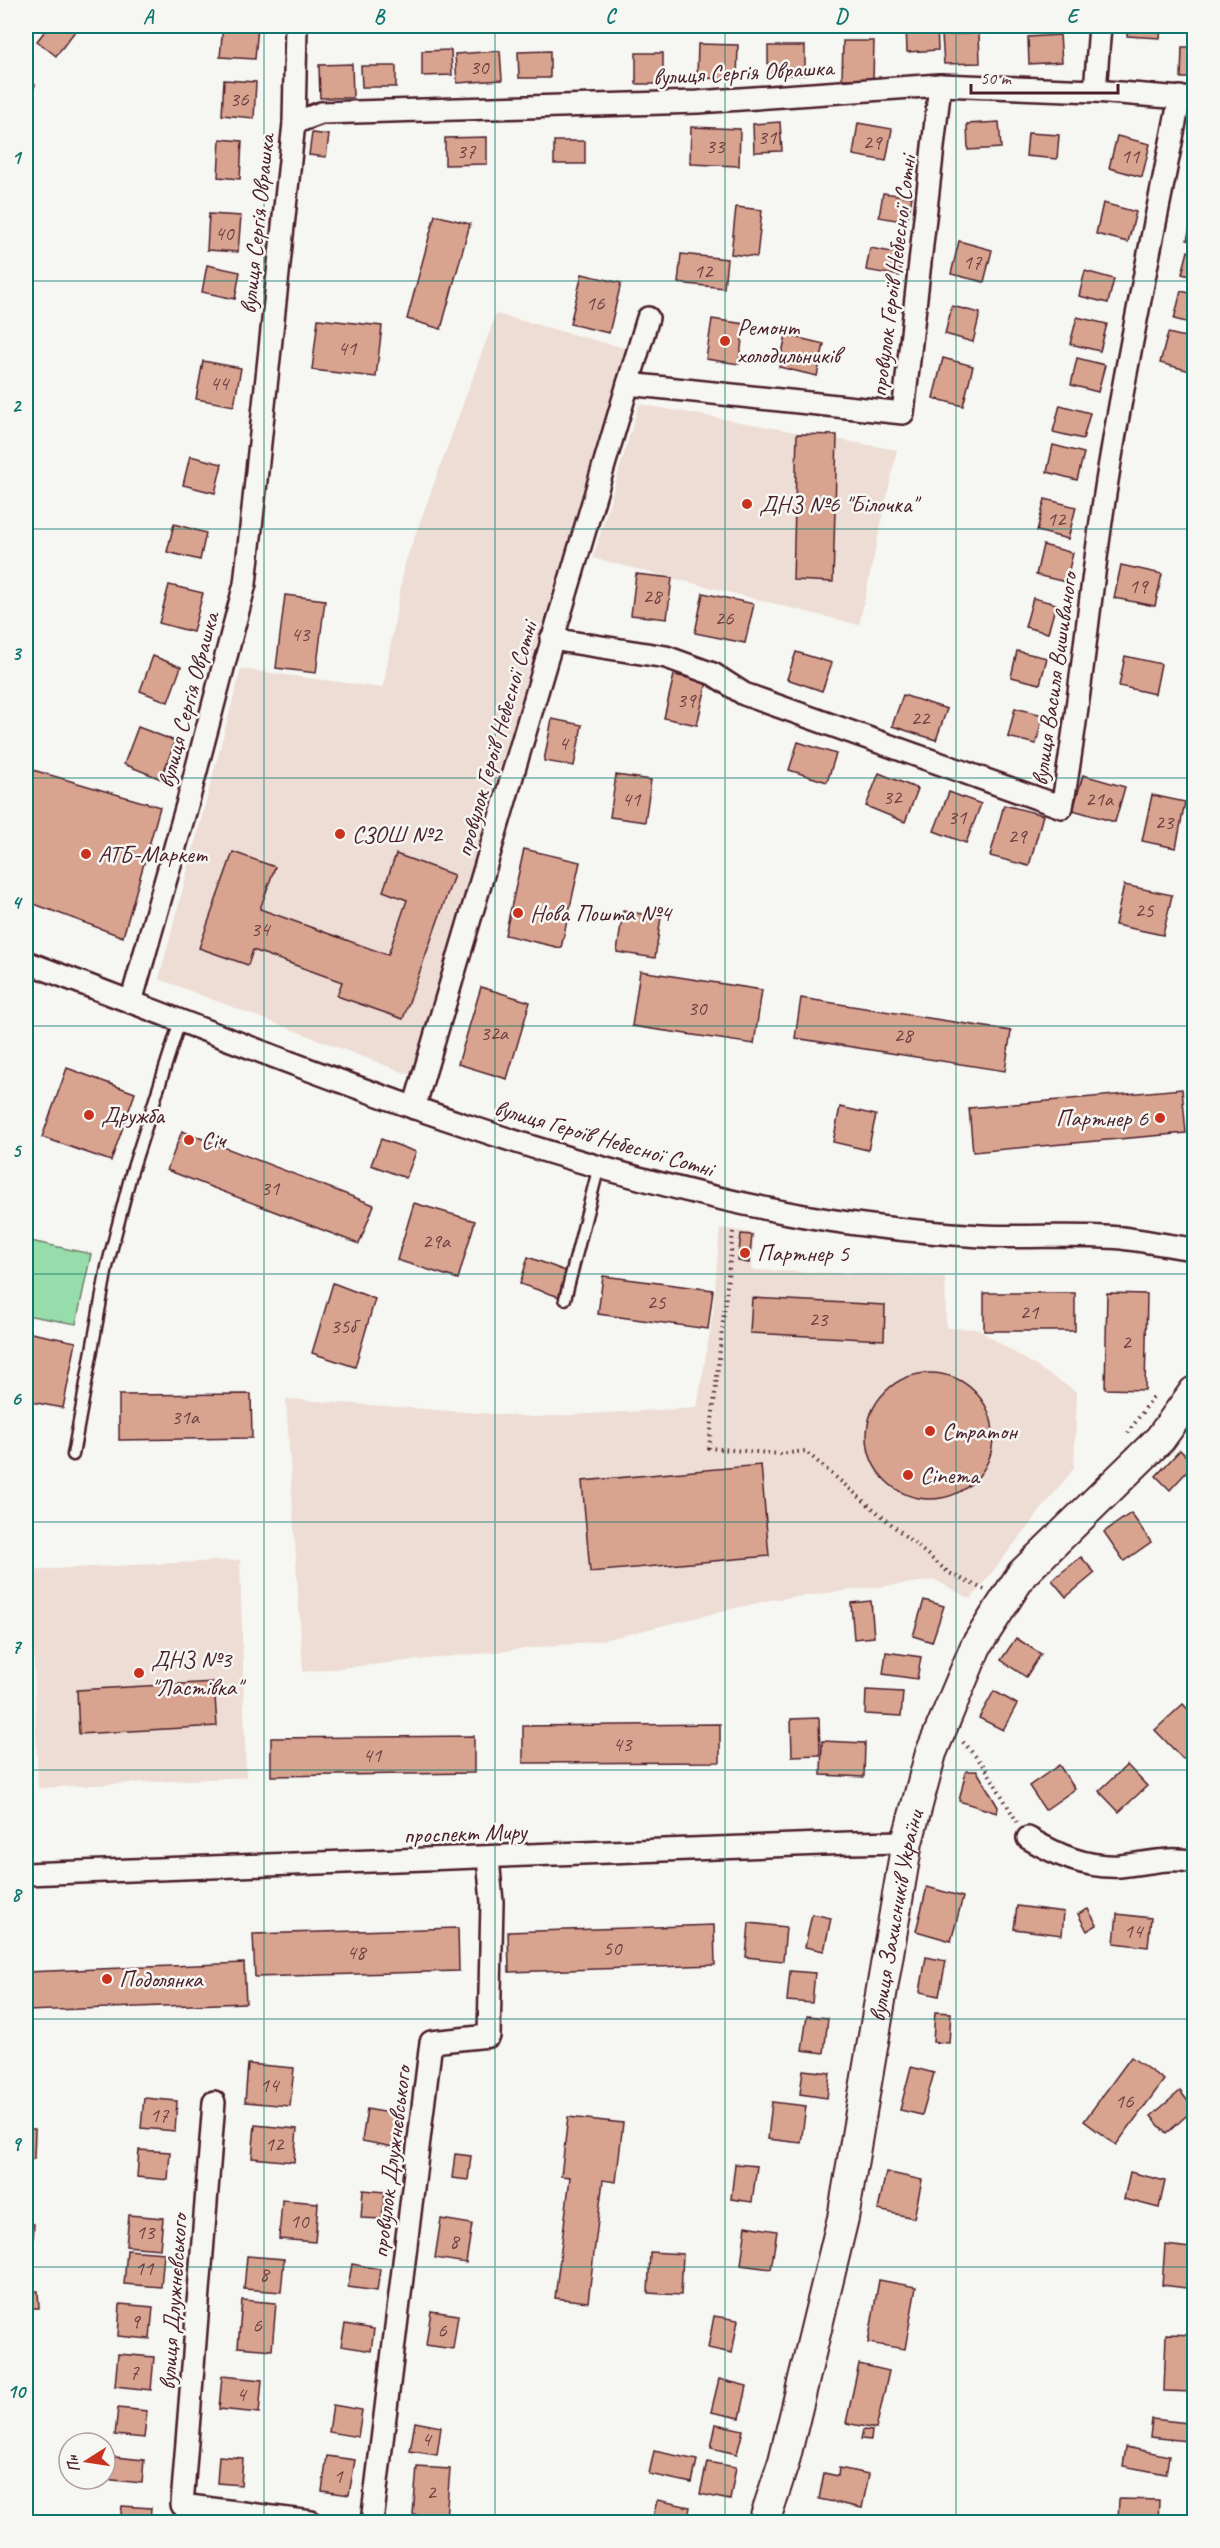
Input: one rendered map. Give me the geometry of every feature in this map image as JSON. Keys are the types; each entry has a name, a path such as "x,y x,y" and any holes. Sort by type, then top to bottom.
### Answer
{"main road":[{"name":"вулиця Захисників України","path":"764,2523 784,2461 843,2218 907,1842 931,1754 976,1646 1022,1574 1160,1439 1194,1392"}],"street":[{"path":"294,123 296,26"},
{"path":"1095,90 1100,26"},
{"name":"вулиця Сергія Оврашка","path":"131,1002 187,805 245,584 294,123 321,113 698,102 940,85 1095,90 1187,98"},
{"name":"провулок Героїв Небесної Сотні","path":"628,384 903,413 940,85"},
{"name":"вулиця Василя Вишиваного","path":"551,639 666,657 713,674 744,694 1062,807 1077,719 1085,642 1112,452 1187,98"},
{"name":"провулок Героїв Небесної Сотні","path":"414,1108 551,639 648,318"},
{"name":"вулиця Героїв Небесної Сотні","path":"26,962 414,1108 599,1167 702,1194 784,1212 885,1229 984,1236 1121,1238 1194,1249"},
{"path":"1028,1838 1057,1855 1091,1865 1119,1866 1161,1861 1194,1862"},
{"name":"проспект Миру","path":"26,1875 907,1842"},
{"name":"провулок Длужнєвського","path":"372,2523 431,2042 489,2036 492,1902 488,1858"},
{"name":"вулиця Длужнєвського","path":"182,2514 214,2102"},
{"path":"182,2514 311,2523"}],"lane":[{"path":"73,1455 107,1267 131,1174 180,1021"},
{"path":"565,1299 599,1167"}],"path":[{"path":"733,1232 709,1448 780,1454 805,1451 949,1573 988,1592"},
{"path":"1128,1433 1155,1394"},
{"path":"956,1734 985,1767 1005,1803"}],"shaded area":[{"name":"СЗОШ №2","path":"496,314 628,349 531,663 416,1077 159,979 241,669 383,688 405,563"},
{"name":"ДНЗ №6 \"Білочка\"","path":"639,404 897,450 859,625 593,558"},
{"path":"720,1228 754,1233 751,1270 945,1277 946,1328 977,1329 1077,1392 1074,1468 971,1599 935,1580 769,1600 599,1641 303,1672 286,1399 534,1417 697,1408 713,1313"},
{"name":"ДНЗ №3 \"Ластівка\"","path":"240,1560 246,1777 38,1788 31,1570"}],"green space":[{"path":"26,1240 91,1254 76,1324 26,1315"}],"building":[{"path":"49,26 79,26 56,56 37,41"},
{"path":"223,26 258,26 255,59 220,57"},
{"path":"906,26 937,26 938,50 907,52"},
{"path":"1128,26 1161,26 1160,38 1127,36"},
{"path":"979,33 980,63 944,64 942,35"},
{"path":"1060,35 1062,62 1029,64 1028,37"},
{"path":"843,41 874,41 873,79 842,79"},
{"path":"698,44 738,45 737,79 697,78"},
{"path":"768,46 805,46 805,75 768,75"},
{"path":"1182,47 1194,47 1194,78 1181,78"},
{"path":"451,50 452,75 422,76 422,51"},
{"path":"500,51 502,80 457,83 455,54"},
{"path":"550,51 550,78 519,78 518,52"},
{"path":"636,53 663,53 663,84 636,84"},
{"path":"352,64 353,98 320,98 319,65"},
{"path":"361,66 396,66 396,87 362,87"},
{"path":"224,80 256,82 254,118 222,115"},
{"path":"26,81 35,85 26,106"},
{"path":"780,122 782,151 754,152 753,124"},
{"path":"999,122 1001,148 968,150 967,124"},
{"path":"858,123 892,129 886,161 853,155"},
{"path":"691,127 740,129 739,166 690,164"},
{"path":"312,133 329,135 326,157 309,155"},
{"path":"1028,133 1059,135 1057,159 1026,156"},
{"path":"1117,136 1150,144 1142,177 1109,168"},
{"path":"487,137 487,164 445,165 445,138"},
{"path":"220,139 242,141 240,179 218,177"},
{"path":"554,141 585,141 585,164 554,164"},
{"path":"883,193 912,197 907,222 879,217"},
{"path":"1103,203 1136,212 1128,242 1096,234"},
{"path":"736,207 762,210 757,257 731,254"},
{"path":"1194,210 1194,242 1187,240"},
{"path":"209,214 241,216 238,252 207,250"},
{"path":"435,215 470,224 441,329 407,319"},
{"path":"959,241 992,250 984,282 951,274"},
{"path":"870,248 903,254 900,276 866,270"},
{"path":"1188,251 1194,253 1194,277 1182,274"},
{"path":"681,254 727,259 724,288 678,283"},
{"path":"207,265 240,272 235,299 202,292"},
{"path":"1085,271 1114,279 1108,303 1079,296"},
{"path":"582,274 621,283 609,333 570,324"},
{"path":"1181,291 1194,294 1194,324 1174,319"},
{"path":"952,306 980,313 973,342 945,334"},
{"path":"1077,317 1107,324 1100,351 1070,344"},
{"path":"318,319 382,326 376,377 312,370"},
{"name":"Ремонт холодильників","path":"712,319 744,324 739,364 706,359"},
{"path":"1168,333 1194,339 1194,372 1160,363"},
{"path":"786,335 824,344 817,376 779,367"},
{"path":"943,358 973,366 963,406 933,398"},
{"path":"1077,358 1105,365 1098,392 1071,385"},
{"path":"203,361 241,368 234,406 196,399"},
{"path":"1060,405 1090,413 1083,439 1053,432"},
{"path":"797,434 837,435 833,582 793,580"},
{"path":"1053,445 1084,453 1077,480 1047,472"},
{"path":"190,456 222,464 215,493 183,485"},
{"path":"1045,499 1076,507 1068,539 1037,531"},
{"path":"174,524 206,533 200,560 167,552"},
{"path":"1043,545 1073,553 1066,582 1036,575"},
{"path":"1121,565 1162,574 1155,606 1114,598"},
{"path":"636,574 672,578 667,619 631,615"},
{"path":"169,585 203,593 193,632 159,623"},
{"path":"703,593 754,604 745,643 695,633"},
{"path":"285,595 325,600 316,673 276,668"},
{"path":"1033,598 1056,604 1048,633 1025,627"},
{"path":"1017,651 1047,658 1040,684 1011,677"},
{"path":"796,652 832,663 822,691 787,679"},
{"path":"153,656 181,667 168,702 140,691"},
{"path":"1125,656 1161,664 1155,694 1119,686"},
{"path":"674,675 707,682 697,725 664,718"},
{"path":"903,695 947,709 936,740 892,726"},
{"path":"1015,708 1043,715 1036,744 1008,737"},
{"path":"552,719 582,725 574,766 544,761"},
{"path":"138,727 175,741 161,779 124,764"},
{"path":"798,742 836,754 827,782 789,770"},
{"name":"АТБ-Маркет","path":"26,768 160,807 123,937 26,901"},
{"path":"879,773 918,789 905,822 866,806"},
{"path":"616,775 651,780 645,822 610,817"},
{"path":"1083,775 1125,787 1115,822 1073,810"},
{"path":"949,792 981,804 966,843 934,831"},
{"path":"1152,795 1185,802 1176,848 1142,841"},
{"path":"1004,805 1043,815 1029,866 990,856"},
{"path":"524,849 580,862 561,948 505,935"},
{"path":"233,852 275,867 260,909 388,955 407,900 383,891 396,854 454,875 403,1019 337,996 342,982 253,950 248,965 199,948"},
{"path":"1124,885 1172,895 1163,935 1115,925"},
{"path":"623,911 661,917 655,958 617,952"},
{"path":"1191,959 1194,959 1194,993"},
{"path":"640,971 762,990 754,1044 632,1026"},
{"path":"481,987 530,1002 507,1079 458,1064"},
{"path":"801,998 1011,1031 1005,1071 795,1038"},
{"name":"Дружба","path":"67,1068 135,1093 111,1161 42,1137"},
{"path":"1182,1089 1186,1133 973,1152 969,1108"},
{"path":"840,1107 876,1115 868,1150 833,1142"},
{"path":"182,1131 374,1205 359,1244 167,1170"},
{"path":"381,1139 416,1152 406,1178 371,1165"},
{"path":"414,1203 475,1221 458,1279 397,1260"},
{"path":"741,1234 752,1235 749,1263 738,1261"},
{"path":"528,1257 568,1272 560,1297 520,1284"},
{"path":"603,1276 713,1290 708,1329 598,1314"},
{"path":"333,1283 375,1299 355,1367 312,1353"},
{"path":"984,1293 1075,1293 1075,1331 984,1331"},
{"path":"1107,1293 1147,1294 1145,1390 1105,1389"},
{"path":"752,1298 885,1305 884,1340 750,1333"},
{"path":"26,1332 76,1342 63,1408 26,1401"},
{"name":"Стратон","path":"930,1373 954,1378 975,1391 988,1412 993,1436 988,1460 975,1481 954,1494 930,1499 906,1494 885,1481 872,1460 867,1436 872,1412 885,1391 906,1378"},
{"path":"251,1394 252,1438 119,1440 119,1395"},
{"path":"1180,1450 1194,1464 1170,1490 1156,1476"},
{"path":"761,1465 769,1556 590,1572 582,1481"},
{"path":"1131,1513 1151,1542 1124,1561 1104,1532"},
{"path":"1081,1557 1095,1573 1066,1597 1052,1580"},
{"path":"924,1600 944,1606 932,1642 913,1636"},
{"path":"871,1601 874,1637 854,1639 851,1603"},
{"path":"1016,1638 1041,1654 1026,1677 1001,1660"},
{"path":"886,1652 921,1657 917,1679 883,1674"},
{"path":"214,1682 217,1726 79,1734 77,1690"},
{"path":"866,1690 903,1692 901,1716 865,1714"},
{"path":"994,1691 1017,1704 1003,1730 979,1718"},
{"path":"1183,1704 1194,1716 1194,1748 1183,1759 1155,1730"},
{"path":"819,1718 820,1755 792,1756 791,1719"},
{"path":"720,1724 720,1762 523,1763 523,1726"},
{"path":"474,1736 474,1773 271,1776 271,1738"},
{"path":"822,1741 865,1743 864,1777 821,1775"},
{"path":"26,1749 29,1749 29,1788 26,1788"},
{"path":"1059,1765 1075,1789 1045,1810 1029,1786"},
{"path":"1127,1765 1147,1786 1119,1812 1099,1791"},
{"path":"966,1771 977,1771 998,1807 997,1813 959,1801"},
{"path":"927,1887 963,1897 951,1941 916,1931"},
{"path":"1017,1906 1064,1912 1062,1935 1014,1929"},
{"path":"1088,1909 1097,1925 1087,1931 1078,1914"},
{"path":"812,1914 831,1918 824,1951 805,1947"},
{"path":"1117,1914 1151,1918 1148,1947 1114,1943"},
{"path":"749,1923 786,1927 783,1961 746,1957"},
{"path":"714,1925 715,1965 509,1972 508,1932"},
{"path":"458,1928 459,1971 255,1977 253,1934"},
{"path":"926,1957 946,1961 939,1996 920,1992"},
{"path":"244,1963 246,2003 26,2011 26,1972"},
{"path":"790,1971 815,1973 812,2003 787,2001"},
{"path":"935,2012 951,2013 949,2043 933,2042"},
{"path":"807,2016 828,2018 824,2053 802,2050"},
{"path":"1131,2057 1164,2080 1116,2145 1084,2121"},
{"path":"248,2064 294,2068 290,2106 245,2102"},
{"path":"911,2067 934,2073 922,2115 900,2110"},
{"path":"803,2070 830,2073 827,2098 800,2094"},
{"path":"1180,2091 1194,2109 1166,2134 1151,2116"},
{"path":"144,2098 177,2101 175,2131 141,2128"},
{"path":"772,2102 806,2106 801,2143 768,2139"},
{"path":"367,2109 399,2115 394,2147 362,2141"},
{"path":"568,2117 623,2123 616,2182 603,2180 588,2302 555,2298 570,2177 561,2176"},
{"path":"255,2125 297,2129 294,2162 252,2158"},
{"path":"26,2129 35,2129 34,2159 26,2159"},
{"path":"139,2150 170,2152 168,2180 137,2177"},
{"path":"455,2154 471,2156 468,2180 452,2178"},
{"path":"735,2164 757,2166 752,2202 731,2199"},
{"path":"886,2172 922,2180 914,2218 878,2210"},
{"path":"1130,2172 1165,2181 1159,2208 1124,2199"},
{"path":"363,2190 385,2192 382,2219 361,2218"},
{"path":"282,2200 318,2203 315,2242 279,2239"},
{"path":"129,2215 163,2218 160,2249 126,2246"},
{"path":"441,2219 472,2224 466,2263 435,2258"},
{"path":"26,2223 34,2224 32,2257 26,2257"},
{"path":"746,2226 777,2231 771,2269 741,2265"},
{"path":"1165,2245 1190,2248 1186,2288 1162,2285"},
{"path":"127,2250 164,2253 161,2287 124,2284"},
{"path":"650,2252 683,2254 681,2295 648,2293"},
{"path":"247,2256 284,2259 281,2292 244,2289"},
{"path":"352,2264 380,2269 377,2291 348,2287"},
{"path":"879,2280 916,2287 905,2349 868,2343"},
{"path":"26,2291 38,2291 39,2308 26,2308"},
{"path":"242,2300 276,2303 272,2350 238,2347"},
{"path":"120,2304 153,2307 150,2339 118,2336"},
{"path":"431,2311 458,2315 453,2349 426,2345"},
{"path":"714,2316 738,2320 732,2353 708,2348"},
{"path":"345,2324 374,2329 371,2351 341,2346"},
{"path":"1166,2334 1194,2335 1194,2392 1164,2391"},
{"path":"118,2354 154,2357 151,2390 115,2386"},
{"path":"859,2364 889,2371 876,2429 846,2423"},
{"path":"222,2376 262,2380 259,2413 219,2409"},
{"path":"719,2379 747,2386 740,2418 711,2412"},
{"path":"333,2405 362,2410 358,2437 329,2432"},
{"path":"118,2408 147,2411 144,2438 117,2435"},
{"path":"1152,2419 1188,2423 1187,2441 1150,2437"},
{"path":"415,2422 441,2427 437,2455 410,2451"},
{"path":"716,2424 743,2430 737,2454 711,2448"},
{"path":"863,2430 872,2431 871,2440 861,2439"},
{"path":"1126,2447 1169,2456 1166,2474 1123,2466"},
{"path":"654,2451 697,2460 692,2483 649,2474"},
{"path":"219,2456 243,2458 241,2485 217,2483"},
{"path":"327,2456 355,2460 349,2495 322,2491"},
{"path":"117,2457 144,2460 142,2483 117,2480"},
{"path":"707,2462 736,2467 730,2500 700,2494"},
{"path":"417,2467 450,2469 446,2518 413,2515"},
{"path":"839,2468 869,2474 862,2508 819,2499 824,2473 838,2476"},
{"path":"1119,2499 1159,2500 1158,2522 1118,2522"},
{"path":"657,2500 690,2507 687,2522 652,2522"},
{"path":"122,2506 151,2508 150,2522 120,2522"}],"place":[{"name":"Ремонт холодильників","path":"725,341"},
{"name":"ДНЗ №6 \"Білочка\"","path":"747,504"},
{"name":"СЗОШ №2","path":"340,834"},
{"name":"АТБ-Маркет","path":"86,854"},
{"name":"Нова Пошта №4","path":"518,913"},
{"name":"Дружба","path":"89,1115"},
{"name":"Партнер 6","path":"1160,1118"},
{"name":"Січ","path":"189,1140"},
{"name":"Партнер 5","path":"745,1253"},
{"name":"Стратон","path":"930,1431"},
{"name":"Cinema","path":"908,1475"},
{"name":"ДНЗ №3 \"Ластівка\"","path":"139,1673"},
{"name":"Подолянка","path":"107,1979"}]}
